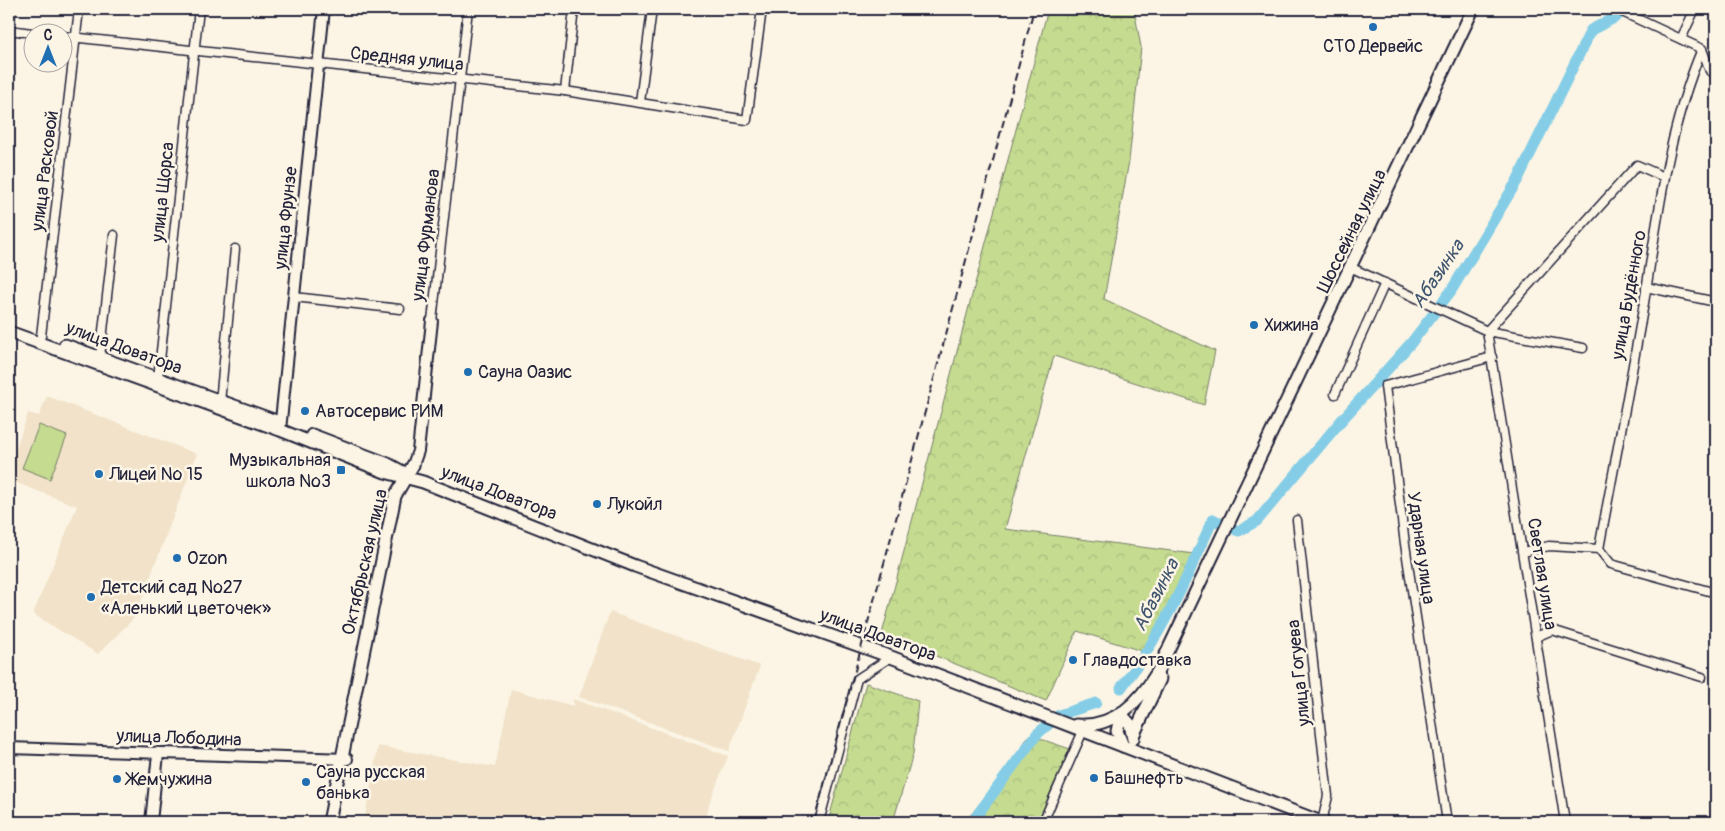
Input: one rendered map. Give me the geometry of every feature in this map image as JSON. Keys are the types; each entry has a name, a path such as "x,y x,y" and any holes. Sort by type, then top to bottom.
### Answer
{"main road":[{"name":"Шоссейная улица","path":"1352,268 1473,9"},
{"name":"Шоссейная улица","path":"1122,714 1143,695 1165,658 1478,9"},
{"name":"улица Доватора","path":"9,324 158,378 281,427"},
{"name":"улица Доватора","path":"9,332 388,464 422,482 645,569 891,657 1144,754 1297,818 1321,822"},
{"name":"Октябрьская улица","path":"329,822 396,512 409,474"},
{"name":"Шоссейная улица","path":"1133,736 1161,678 1165,658"},
{"path":"1065,724 1091,721 1122,714"},
{"path":"1122,714 1130,724 1135,745 1144,754"},
{"path":"1122,714 1117,731 1122,746"},
{"name":"Октябрьская улица","path":"335,822 344,759"}],"street":[{"path":"11,9 9,31 22,32"},
{"name":"улица Расковой","path":"41,336 79,9"},
{"name":"улица Щорса","path":"158,378 199,9"},
{"name":"улица Фрунзе","path":"281,427 324,9"},
{"name":"улица Фурманова","path":"409,474 418,451 468,9"},
{"path":"565,91 574,9"},
{"path":"640,102 652,9"},
{"name":"Средняя улица","path":"72,37 318,66 565,91 748,120 762,9"},
{"path":"1616,9 1702,49 1710,71 1716,73"},
{"path":"1681,39 1694,9"},
{"name":"улица Будённого","path":"1599,549 1664,177 1686,86 1702,49"},
{"path":"1487,331 1637,165 1664,177"},
{"path":"100,357 114,235"},
{"path":"220,402 235,249"},
{"path":"1352,268 1487,331 1583,348"},
{"path":"1335,394 1385,283"},
{"path":"1646,287 1716,302"},
{"path":"294,297 400,309"},
{"name":"Светлая улица","path":"1487,331 1565,822"},
{"name":"Ударная улица","path":"1448,822 1405,544 1385,386 1492,357"},
{"name":"улица Гогуева","path":"1297,520 1328,796 1321,822"},
{"path":"1523,552 1550,546 1599,549 1611,564 1716,593"},
{"path":"1536,637 1552,630 1702,677"},
{"path":"819,822 856,679 891,657"},
{"path":"1043,822 1083,731"},
{"name":"улица Лободина","path":"9,748 344,759"},
{"path":"151,822 158,754"}],"shaded area":[{"name":"Лицей № 15","path":"47,396 197,454 135,617 98,654 33,614 77,506 9,480 9,468 28,413 39,416"},
{"path":"610,612 760,666 729,751 579,697"},
{"path":"511,689 573,706 573,699 728,756 709,804 705,822 364,822 378,746 495,767"}],"green space":[{"path":"1048,9 1134,9 1141,47 1129,161 1104,299 1215,351 1204,405 1054,356 1005,529 1194,554 1145,652 1077,631 1046,701 882,634"},
{"path":"39,425 67,436 50,479 22,468"},
{"path":"866,683 918,701 913,754 893,822 828,822"},
{"path":"1029,735 1070,749 1051,791 1042,822 954,822 969,817 1008,769"}],"waterway":[{"name":"Абазинка","path":"1236,530 1239,531 1257,521 1340,422 1411,343 1451,291 1517,181 1591,30 1616,17 1624,9"},
{"name":"Абазинка","path":"1121,688 1161,628 1213,519 1218,522"},
{"name":"Абазинка","path":"1059,715 1096,703"},
{"name":"Абазинка","path":"972,822 1037,734 1049,724"}],"railway":[{"path":"814,822 1034,9"}],"place":[{"name":"СТО Дервейс","path":"1373,27"},
{"name":"Хижина","path":"1254,325"},
{"name":"Сауна Оазис","path":"468,372"},
{"name":"Автосервис РИМ","path":"305,411"},
{"name":"Музыкальная школа №3","path":"341,470"},
{"name":"Лицей № 15","path":"99,474"},
{"name":"Лукойл","path":"597,504"},
{"name":"Ozon","path":"177,558"},
{"name":"Детский сад №27 «Аленький цветочек»","path":"91,597"},
{"name":"Главдоставка","path":"1073,660"},
{"name":"Башнефть","path":"1094,778"},
{"name":"Жемчужина","path":"117,779"},
{"name":"Сауна русская банька","path":"306,782"}]}
